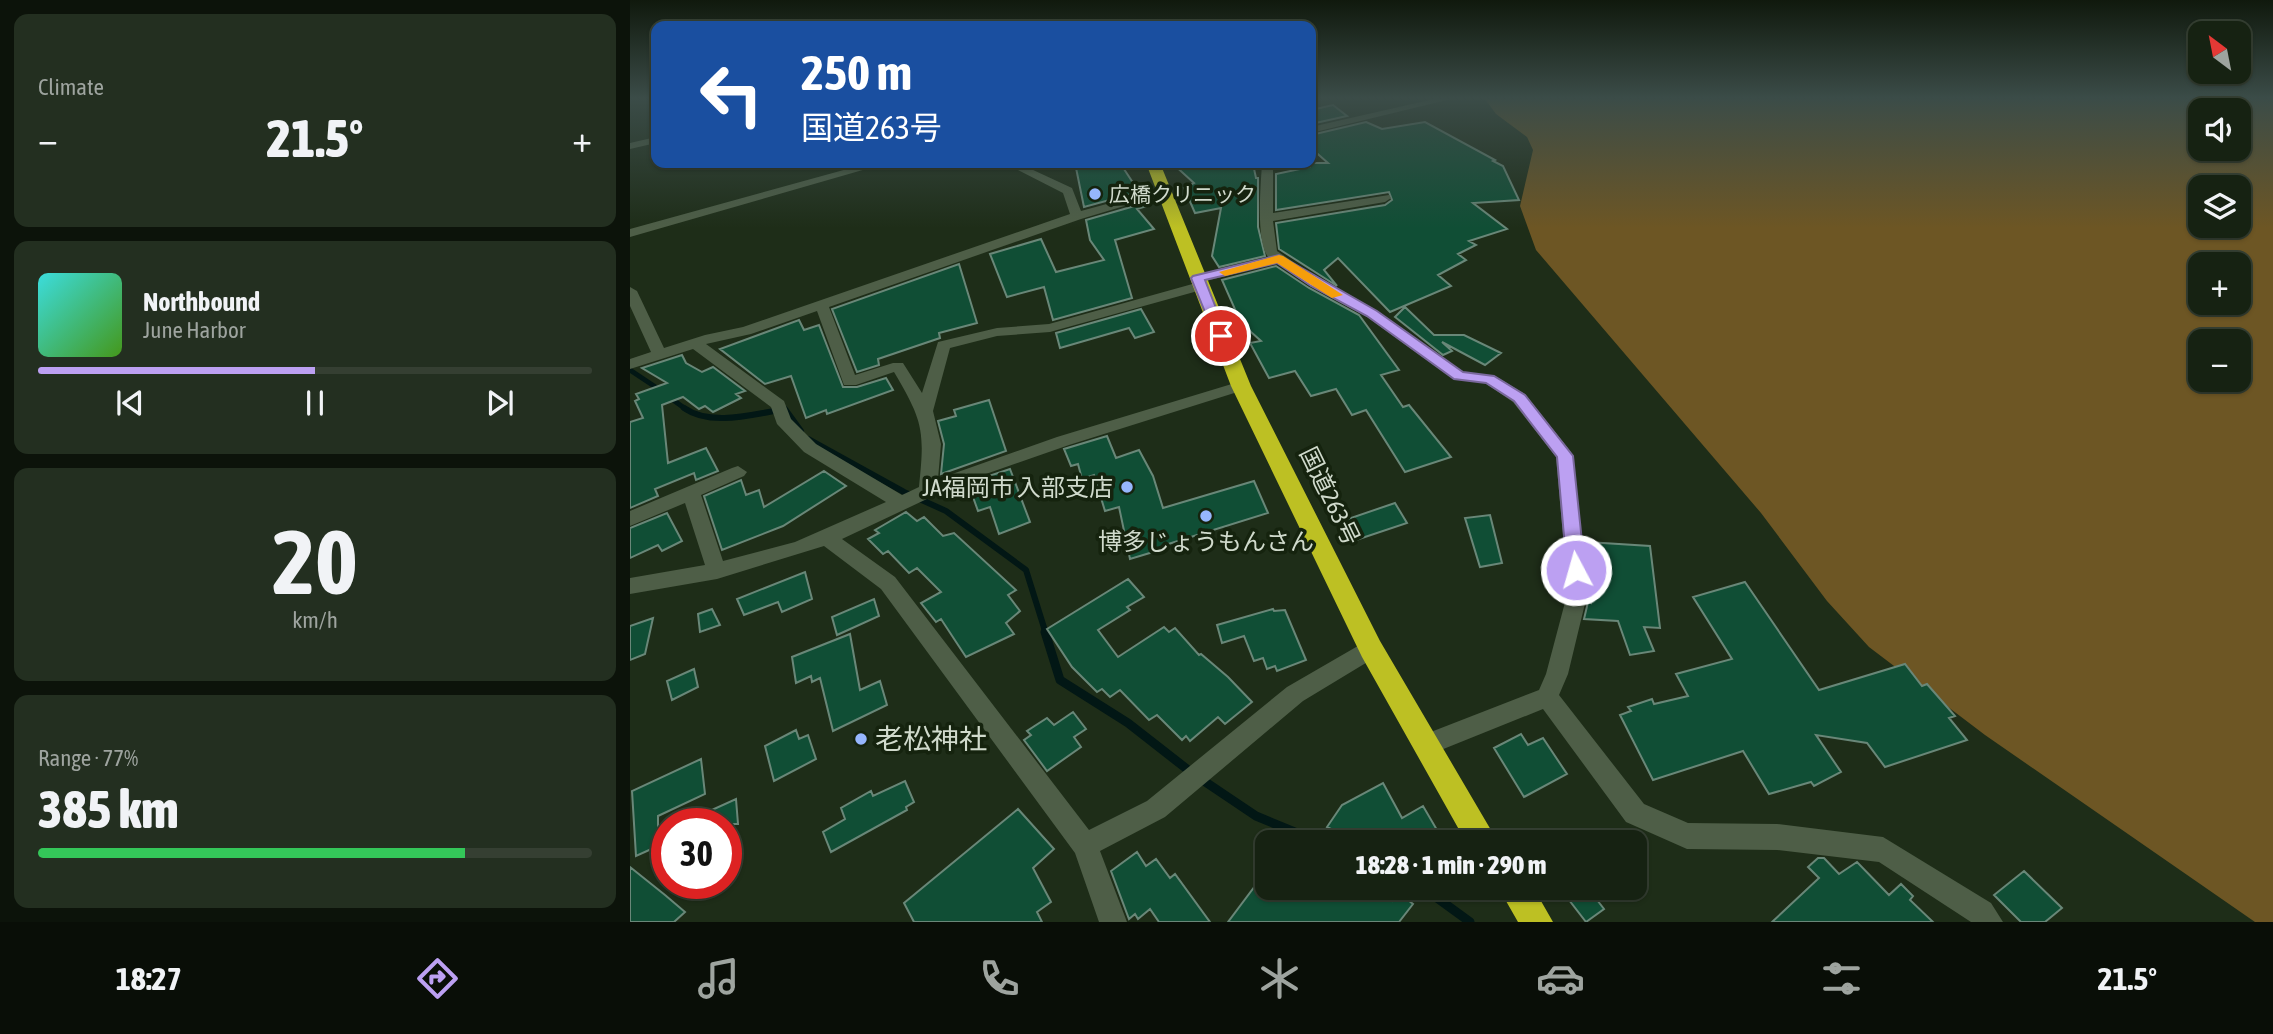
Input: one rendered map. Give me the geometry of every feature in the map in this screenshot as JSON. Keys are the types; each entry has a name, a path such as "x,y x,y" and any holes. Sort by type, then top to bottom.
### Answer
{"highway":[{"name":"国道263号","path":"1155,168 1241,386 1371,649 1476,830"},
{"path":"1522,900 1536,922"}],"street":[{"path":"630,146 647,142"},
{"path":"630,233 863,168"},
{"path":"1020,168 1068,191 1077,216"},
{"path":"1267,168 1267,218 1271,253 1315,284 1372,314 1460,376 1489,379 1519,398 1565,456 1578,591 1557,674 1547,697 1426,746"},
{"path":"630,291 645,358 746,331 1077,216 1165,192"},
{"path":"1267,218 1385,198"},
{"path":"925,411 943,345 997,332 1051,328 1279,259"},
{"path":"821,304 850,382 898,366 925,411 932,444 913,496"},
{"path":"695,343 778,409 798,441 886,489 913,496"},
{"path":"630,586 718,571 827,538 913,496 1015,456 1241,386"},
{"path":"630,519 738,472"},
{"path":"691,492 701,530 718,571"},
{"path":"827,538 888,583 1085,845 1113,922"},
{"path":"1085,845 1156,809 1295,694 1371,649"},
{"path":"1547,697 1635,813 1686,836 1777,837 1883,850 1981,913 1989,922"}],"shaded area":[{"path":"1529,142 2188,142 2188,161 2251,161 2251,142 2273,142 2273,922 2255,922 1985,735 1869,647 1827,601 1761,513 1536,250 1520,206 1533,150"}],"building":[{"path":"1316,142 1462,142 1503,166 1519,200 1473,203 1507,229 1469,241 1476,245 1458,254 1466,260 1438,275 1451,286 1390,312 1338,258 1324,270 1337,286 1279,249 1276,223 1385,205 1392,200 1389,192 1276,210 1276,174 1316,168 1316,163 1328,163 1316,152"},
{"path":"1076,168 1123,168 1139,192 1084,207"},
{"path":"1178,168 1254,168 1258,178 1258,227 1265,256 1219,267 1212,256 1221,208 1195,213 1184,188 1194,183"},
{"path":"1145,203 1147,206 1137,209 1154,229 1115,240 1132,298 1053,320 1044,287 1007,297 990,254 1041,239 1056,272 1104,260 1090,240 1086,220"},
{"path":"959,264 977,323 939,333 940,338 878,359 879,365 857,372 832,309"},
{"path":"1276,266 1309,288 1359,315 1399,370 1381,375 1403,407 1409,405 1451,457 1405,472 1366,410 1352,415 1336,389 1311,396 1295,371 1269,378 1250,343 1261,341 1241,323 1222,280"},
{"path":"1405,307 1434,335 1464,335 1501,353 1485,365 1442,342 1452,351 1443,355 1395,317"},
{"path":"1141,309 1154,332 1135,338 1129,328 1060,348 1056,333"},
{"path":"799,320 804,330 819,325 843,387 857,387 886,378 893,390 827,414 826,410 806,418 791,376 765,384 720,349"},
{"path":"682,355 686,363 702,372 713,367 745,391 736,394 741,398 713,412 705,406 699,409 683,397 662,405 668,463 706,448 718,471 696,480 694,473 655,489 658,496 630,508 630,422 643,418 635,401 639,399 636,394 667,383 642,368"},
{"path":"989,400 1006,451 941,474 944,444 938,421 956,416 954,410"},
{"path":"1107,436 1116,458 1139,450 1153,476 1163,508 1254,481 1268,513 1162,546 1163,549 1130,559 1119,507 1105,511 1094,475 1082,479 1078,464 1071,466 1064,449"},
{"path":"1010,469 1030,522 999,534 990,507 978,511 968,483"},
{"path":"824,471 846,486 783,526 722,550 704,496 741,480 746,495 759,490 764,507"},
{"path":"1395,503 1407,523 1356,540 1345,520"},
{"path":"906,512 917,521 924,517 943,536 954,533 1016,590 1008,595 1020,611 1006,623 1014,634 966,657 941,619 936,622 921,603 941,592 917,568 909,573 888,551 883,554 868,539 879,533 875,530"},
{"path":"667,513 682,541 662,551 658,545 630,558 630,528"},
{"path":"1490,515 1502,563 1480,567 1465,518"},
{"path":"1587,542 1650,546 1660,628 1644,627 1654,651 1630,655 1618,621 1584,619 1588,602 1591,603"},
{"path":"805,572 812,599 782,612 778,602 744,615 737,599"},
{"path":"1128,579 1144,597 1127,607 1130,610 1098,630 1118,657 1164,627 1169,632 1175,628 1199,655 1228,677 1252,702 1225,724 1218,717 1190,741 1186,736 1182,740 1157,715 1149,720 1120,690 1110,697 1102,689 1097,692 1072,667 1047,629"},
{"path":"1745,582 1819,690 1905,664 1922,686 1927,684 1955,716 1949,718 1967,740 1885,767 1867,743 1816,735 1841,772 1814,786 1811,782 1769,794 1743,751 1653,780 1620,715 1631,711 1628,707 1652,699 1654,704 1688,696 1676,674 1732,659 1693,597"},
{"path":"874,599 879,616 837,635 832,617"},
{"path":"712,609 720,625 700,632 698,614"},
{"path":"1273,609 1285,610 1306,660 1277,671 1275,666 1267,669 1263,658 1254,661 1244,636 1222,643 1217,625"},
{"path":"653,618 645,654 630,660 630,626"},
{"path":"850,634 860,690 880,681 887,705 833,731 820,678 812,682 811,676 796,683 792,657"},
{"path":"694,669 698,687 672,700 667,681"},
{"path":"1073,712 1086,729 1074,737 1081,747 1047,771 1024,740 1031,735 1027,731 1047,718 1054,725"},
{"path":"796,730 799,739 808,735 816,759 774,781 765,746"},
{"path":"1521,734 1528,745 1543,738 1567,774 1524,797 1494,748"},
{"path":"701,759 705,794 675,808 651,808 651,849 636,856 632,791"},
{"path":"905,781 914,802 906,807 907,810 831,852 823,832 845,819 841,808 871,791 873,796"},
{"path":"1383,783 1402,818 1423,806 1437,830 1333,830 1327,827 1342,805"},
{"path":"736,799 737,808 716,808"},
{"path":"1018,809 1054,849 1033,868 1051,902 1037,912 1042,922 914,922 904,903"},
{"path":"1137,852 1146,866 1156,859 1170,878 1175,874 1210,922 1159,922 1150,909 1138,919 1135,914 1129,919 1111,871"},
{"path":"1818,858 1824,858 1839,874 1857,862 1889,895 1901,884 1913,896 1910,900 1933,922 1772,922 1819,878 1808,867"},
{"path":"630,867 651,884 651,899 669,899 685,912 674,922 630,922"},
{"path":"2024,871 2062,908 2045,922 2021,922 1994,895"},
{"path":"1255,886 1255,900 1408,900 1413,904 1399,922 1228,922"},
{"path":"1569,900 1597,900 1604,909 1586,922"}],"waterway":[{"path":"630,370 660,390"},
{"path":"669,397 685,409"},
{"path":"685,409 695,414 720,418 785,409 801,431"},
{"path":"808,439 904,492 946,511 1026,570 1046,634"},
{"path":"1045,632 1060,680 1128,723 1192,773"},
{"path":"1201,779 1256,816 1290,830"},
{"path":"1440,900 1470,922"}],"slow traffic":[{"path":"1225,272 1279,259 1315,284 1337,295"}],"place":[{"name":"広橋クリニック","path":"1095,194"},
{"name":"JA福岡市 入部支店","path":"1127,487"},
{"name":"博多じょうもんさん","path":"1206,516"},
{"name":"老松神社","path":"861,739"}],"route":[{"path":"1221,336 1198,278 1279,259 1315,284 1372,314 1460,376 1489,379 1519,398 1565,456 1576,570"}]}
